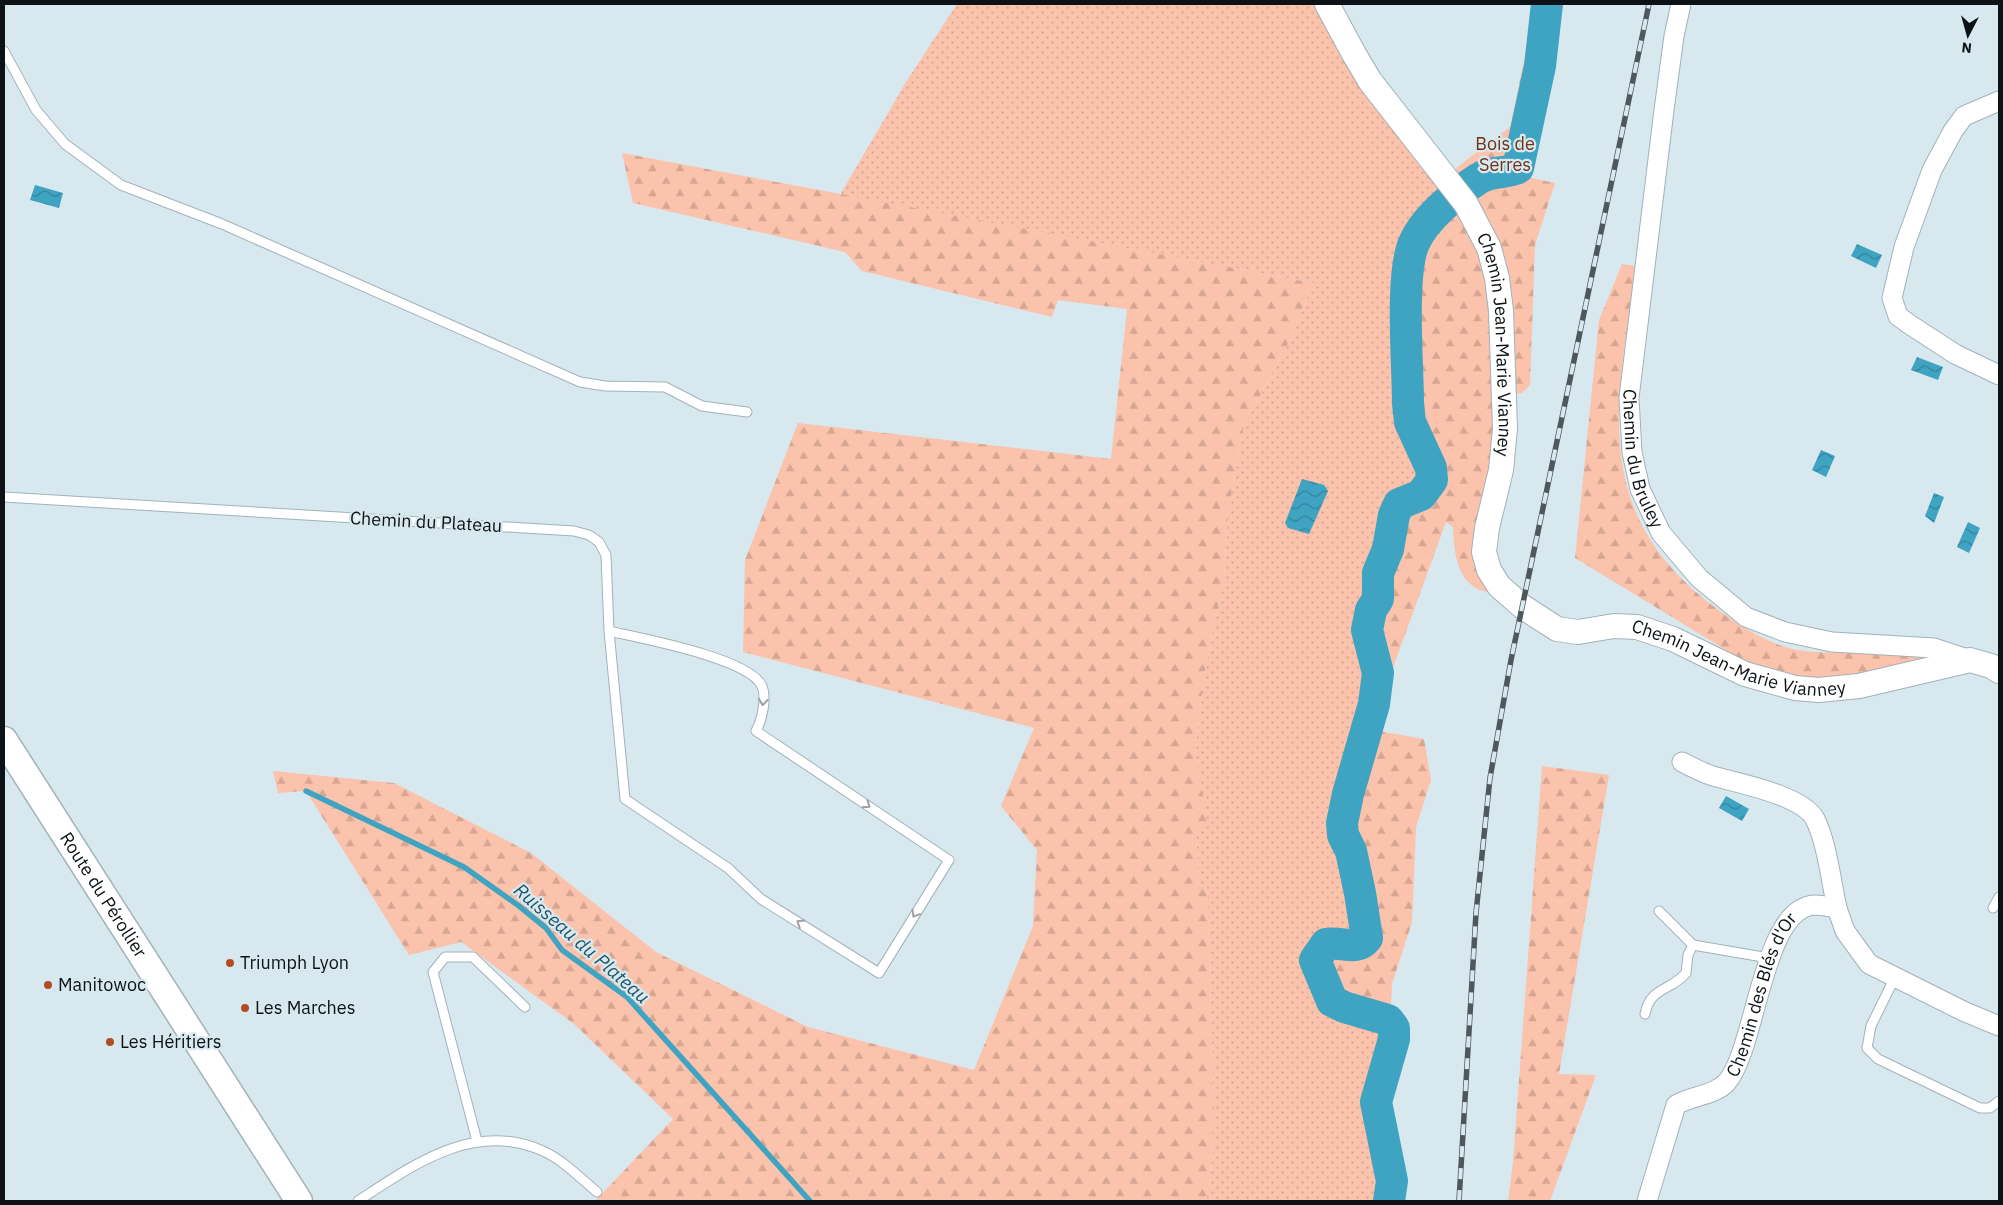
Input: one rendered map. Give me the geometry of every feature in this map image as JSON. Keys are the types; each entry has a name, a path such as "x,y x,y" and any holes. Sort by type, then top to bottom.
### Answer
{"main road":[{"name":"Route du Pérollier","path":"4,740 299,1201"}],"street":[{"name":"Chemin Jean-Marie Vianney","path":"1327,4 1370,81 1466,204 1488,248 1497,278 1501,311 1505,440 1484,552 1486,563 1492,576 1506,592 1533,615 1557,629 1578,632 1614,626 1637,627 1673,639 1745,674 1776,684 1803,689 1819,690 1858,686 1970,660"},
{"name":"Chemin du Bruley","path":"1681,4 1674,36 1664,110 1629,398 1632,452 1640,489 1661,533 1699,578 1746,617 1785,632 1832,642 1934,648 1991,666 1999,671"},
{"path":"1999,101 1964,116 1953,131 1932,170 1904,247 1892,298 1898,316 1909,324 1955,354 1999,375"},
{"path":"1682,762 1712,776 1744,782 1770,792 1794,802 1814,817 1820,832 1837,908 1845,931 1861,955 1869,964 1963,1011 1999,1026"},
{"name":"Chemin des Blés d'Or","path":"1647,1201 1676,1105 1688,1098 1712,1092 1726,1083 1736,1069 1755,1011 1769,958 1780,931 1795,913 1813,905 1837,908"}],"lane":[{"path":"4,51 36,110 65,144 121,185 222,224 580,382 605,386 665,387 702,406 747,412"},
{"name":"Chemin du Plateau","path":"4,497 574,531 588,535 599,542 606,555 609,631 625,799 728,868 761,899 879,973 948,860 756,731 764,694 761,684 738,665 609,631"},
{"path":"1993,908 1999,897"},
{"path":"1659,910 1693,945 1769,958"},
{"path":"1645,1014 1649,1000 1656,993 1686,973 1688,955 1693,945"},
{"path":"478,1141 433,972 444,957 473,956 525,1007"},
{"path":"1895,977 1872,1026 1867,1048 1870,1052 1878,1058 1980,1108 1990,1108 1999,1101"},
{"path":"358,1201 421,1160 478,1141 511,1141 543,1151 562,1162 596,1192"}],"green space":[{"path":"957,4 1327,4 1448,199 1446,205 1430,217 1413,244 1407,285 1410,422 1431,468 1432,480 1421,495 1399,504 1394,515 1388,549 1378,573 1378,599 1371,610 1367,630 1378,673 1374,704 1348,794 1342,823 1343,835 1351,851 1367,938 1356,945 1334,943 1315,960 1332,1001 1344,1007 1388,1020 1394,1028 1394,1039 1376,1102 1392,1181 1389,1201 1206,1201 1212,1166 1214,1106 1207,884 1199,885 1196,834 1207,824 1195,751 1204,675 1224,580 1228,513 1244,425 1290,340 1313,283 840,195 906,82"},
{"name":"Bois de Serres","path":"1536,4 1563,4 1531,149 1522,161 1521,169 1514,174 1555,183 1535,245 1530,385 1522,393 1505,394 1493,593 1472,586 1465,578 1457,560 1453,527 1446,522 1387,684 1372,711 1378,673 1367,630 1371,610 1378,599 1378,573 1388,549 1394,515 1399,504 1421,495 1432,480 1431,468 1410,422 1408,403 1406,300 1409,261 1413,245 1427,222 1447,201 1461,192 1456,168 1510,127"},
{"path":"622,153 1313,283 1290,340 1244,425 1228,513 1224,580 1204,675 1195,751 1208,824 1196,834 1199,885 1207,883 1214,1106 1212,1166 1206,1201 595,1201 673,1119 574,1024 461,942 409,955 306,791 278,793 273,771 394,783 531,853 656,952 808,1027 974,1070 1033,926 1037,850 1001,806 1034,728 743,652 745,560 798,423 1111,459 1127,309 1058,300 1052,317 862,271 845,252 633,203"},
{"path":"1622,264 1636,266 1619,406 1620,448 1628,489 1644,528 1670,566 1708,602 1728,617 1774,643 1798,650 1816,652 1877,652 1933,657 1848,678 1795,680 1744,661 1575,558 1599,320"},
{"path":"1368,729 1424,739 1431,780 1416,827 1412,922 1392,984 1390,1023 1388,1020 1344,1007 1332,1001 1315,960 1326,944 1353,945 1363,942 1367,938 1351,851 1343,835 1342,823 1348,794"},
{"path":"1542,766 1609,775 1559,1074 1596,1075 1550,1201 1508,1201 1513,1162"},
{"path":"1385,1087 1402,1168 1395,1201 1395,1181 1384,1110 1380,1103"}],"water":[{"path":"35,185 63,193 59,208 30,200"},
{"path":"1412,228 1426,239 1425,244 1418,253 1403,258 1401,250 1403,242"},
{"path":"1857,244 1882,255 1876,268 1851,256"},
{"path":"1917,357 1943,367 1938,380 1911,370"},
{"path":"1821,450 1835,456 1826,477 1812,470"},
{"path":"1302,479 1324,485 1328,491 1309,534 1288,528 1285,523"},
{"path":"1934,493 1944,497 1934,523 1925,516"},
{"path":"1968,522 1980,528 1969,553 1957,547"},
{"path":"1726,796 1749,809 1742,821 1719,808"}],"waterway":[{"path":"1389,1201 1392,1181 1376,1102 1394,1039 1394,1028 1388,1020 1344,1007 1332,1001 1315,960 1326,944 1353,945 1363,942 1367,938 1351,851 1343,835 1342,823 1348,794 1374,704 1378,673 1367,630 1371,610 1378,599 1378,573 1388,549 1394,515 1399,504 1421,495 1432,480 1431,468 1410,422 1408,403 1406,298 1410,258 1414,243 1425,225 1451,199 1483,176 1518,168 1540,66 1547,4"},
{"name":"Ruisseau du Plateau","path":"306,791 464,867 519,906 546,928 562,950 627,997 810,1201"}],"railway":[{"path":"1459,1201 1476,913 1490,778 1511,660 1649,4"}],"place":[{"name":"Triumph Lyon","path":"230,963"},
{"name":"Manitowoc","path":"48,985"},
{"name":"Les Marches","path":"245,1008"},
{"name":"Les Héritiers","path":"110,1042"}]}
